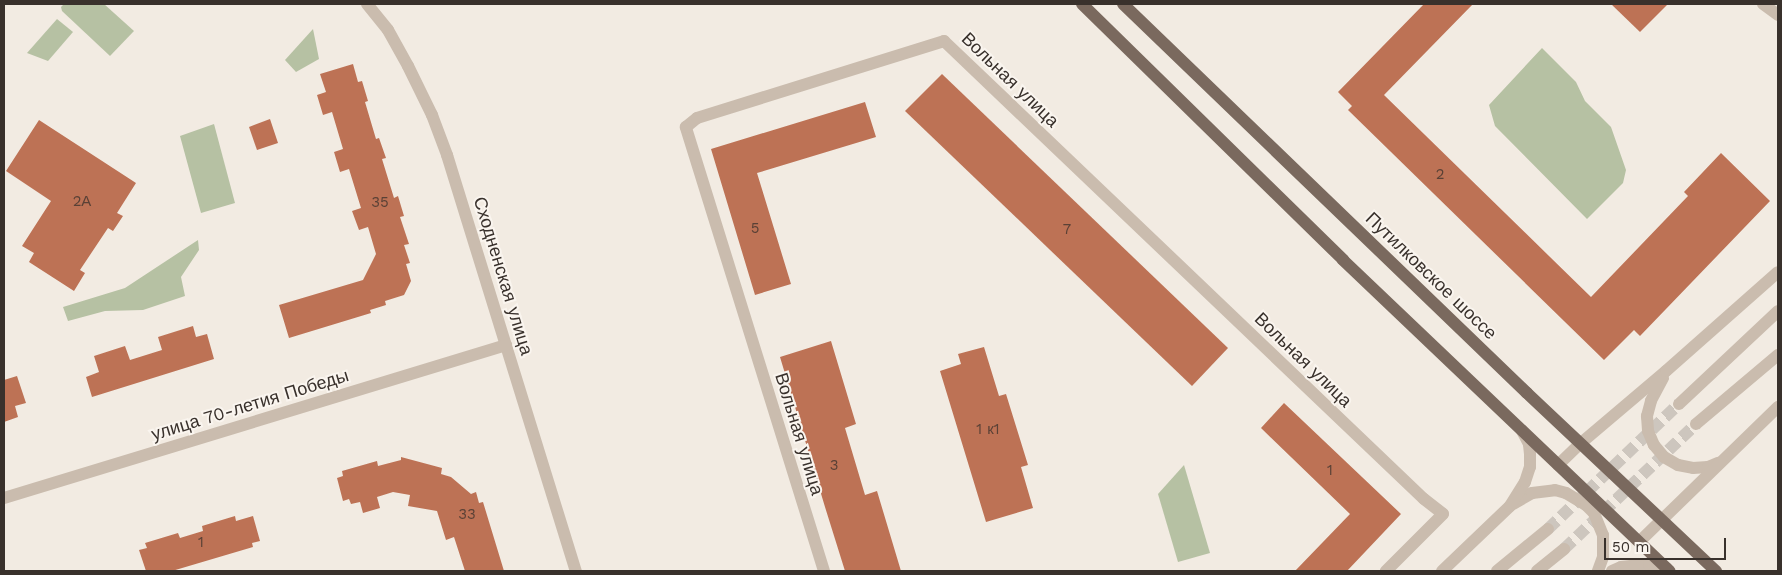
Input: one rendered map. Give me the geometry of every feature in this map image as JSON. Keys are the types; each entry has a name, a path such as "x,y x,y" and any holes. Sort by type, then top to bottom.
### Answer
{"main road":[{"path":"1082,4 1522,432 1639,542 1651,565 1668,570"},
{"name":"Путилковское шоссе","path":"1123,4 1716,571"}],"street":[{"name":"Сходненская улица","path":"367,4 388,30 432,115 447,155 576,571"},
{"path":"1763,4 1778,15"},
{"name":"Вольная улица","path":"824,571 686,127 697,118 944,41 1417,492 1443,514 1386,571"},
{"path":"1558,465 1580,443 1666,371 1778,272"},
{"path":"1679,404 1778,311"},
{"name":"улица 70-летия Победы","path":"4,498 506,344"},
{"path":"1696,424 1778,354"},
{"path":"1666,371 1651,401 1647,416 1648,431 1654,445 1664,457 1685,467 1708,467 1723,461"},
{"path":"1639,542 1778,407"},
{"path":"1510,506 1525,482 1530,467 1529,444 1522,432"},
{"path":"1442,571 1510,506 1521,498 1543,490 1566,493 1586,505 1594,513 1603,534 1603,558 1598,571"},
{"path":"1497,571 1548,529"},
{"path":"1537,571 1564,549"},
{"path":"1612,571 1635,565 1651,565"}],"green space":[{"path":"64,4 104,4 134,31 110,56 62,11 61,7"},
{"path":"57,19 73,32 48,61 27,53"},
{"path":"313,29 319,59 296,72 285,60"},
{"path":"1542,48 1576,82 1585,101 1611,127 1626,170 1623,183 1587,219 1495,126 1489,105"},
{"path":"214,124 235,203 201,213 180,136"},
{"path":"198,240 199,250 181,277 185,296 143,310 105,311 68,321 63,307 125,288"},
{"path":"1184,465 1210,553 1178,562 1158,494"}],"building":[{"path":"1424,4 1473,4 1384,95 1591,297 1688,196 1684,192 1721,153 1770,201 1640,336 1634,330 1604,360 1348,110 1352,106 1338,92"},
{"path":"1611,4 1668,4 1640,32"},
{"path":"353,64 358,82 362,81 368,101 365,102 376,139 379,138 386,158 382,159 394,198 398,196 404,216 400,217 409,244 404,245 410,263 406,264 411,281 404,295 385,301 386,305 370,310 371,313 289,338 279,305 363,280 376,254 368,227 359,230 352,211 361,208 349,169 340,172 334,152 343,149 332,112 323,115 317,95 326,92 320,74"},
{"path":"942,74 1228,348 1192,386 905,111"},
{"path":"865,102 876,137 757,173 791,284 755,295 711,149"},
{"path":"270,119 278,143 257,150 249,127"},
{"path":"39,120 136,183 117,213 123,216 113,231 108,228 80,270 85,273 74,291 29,262 34,253 22,246 51,201 6,171"},
{"path":"193,326 196,337 207,334 214,359 92,397 86,377 99,372 94,356 125,346 130,360 162,350 158,337"},
{"path":"831,341 856,424 845,428 865,495 877,491 901,571 845,571 825,507 780,357"},
{"path":"984,347 999,396 1006,394 1028,465 1021,467 1033,508 986,522 940,371 961,364 958,354"},
{"path":"17,376 26,403 15,406 18,417 4,422 4,380"},
{"path":"1284,403 1401,514 1347,571 1295,571 1350,514 1261,428"},
{"path":"401,457 442,468 441,474 451,477 471,494 476,492 479,503 483,502 504,571 465,571 454,537 446,540 437,511 408,506 410,495 393,492 377,497 380,508 363,513 360,502 351,504 349,499 343,501 337,478 343,476 342,471 377,461 378,466 401,460"},
{"path":"235,516 236,521 253,516 260,541 252,543 253,547 172,571 146,571 139,550 147,548 145,543 178,533 180,538 203,531 202,526"}],"tunnel":[{"path":"1548,529 1679,404"},
{"path":"1564,549 1696,424"}]}
